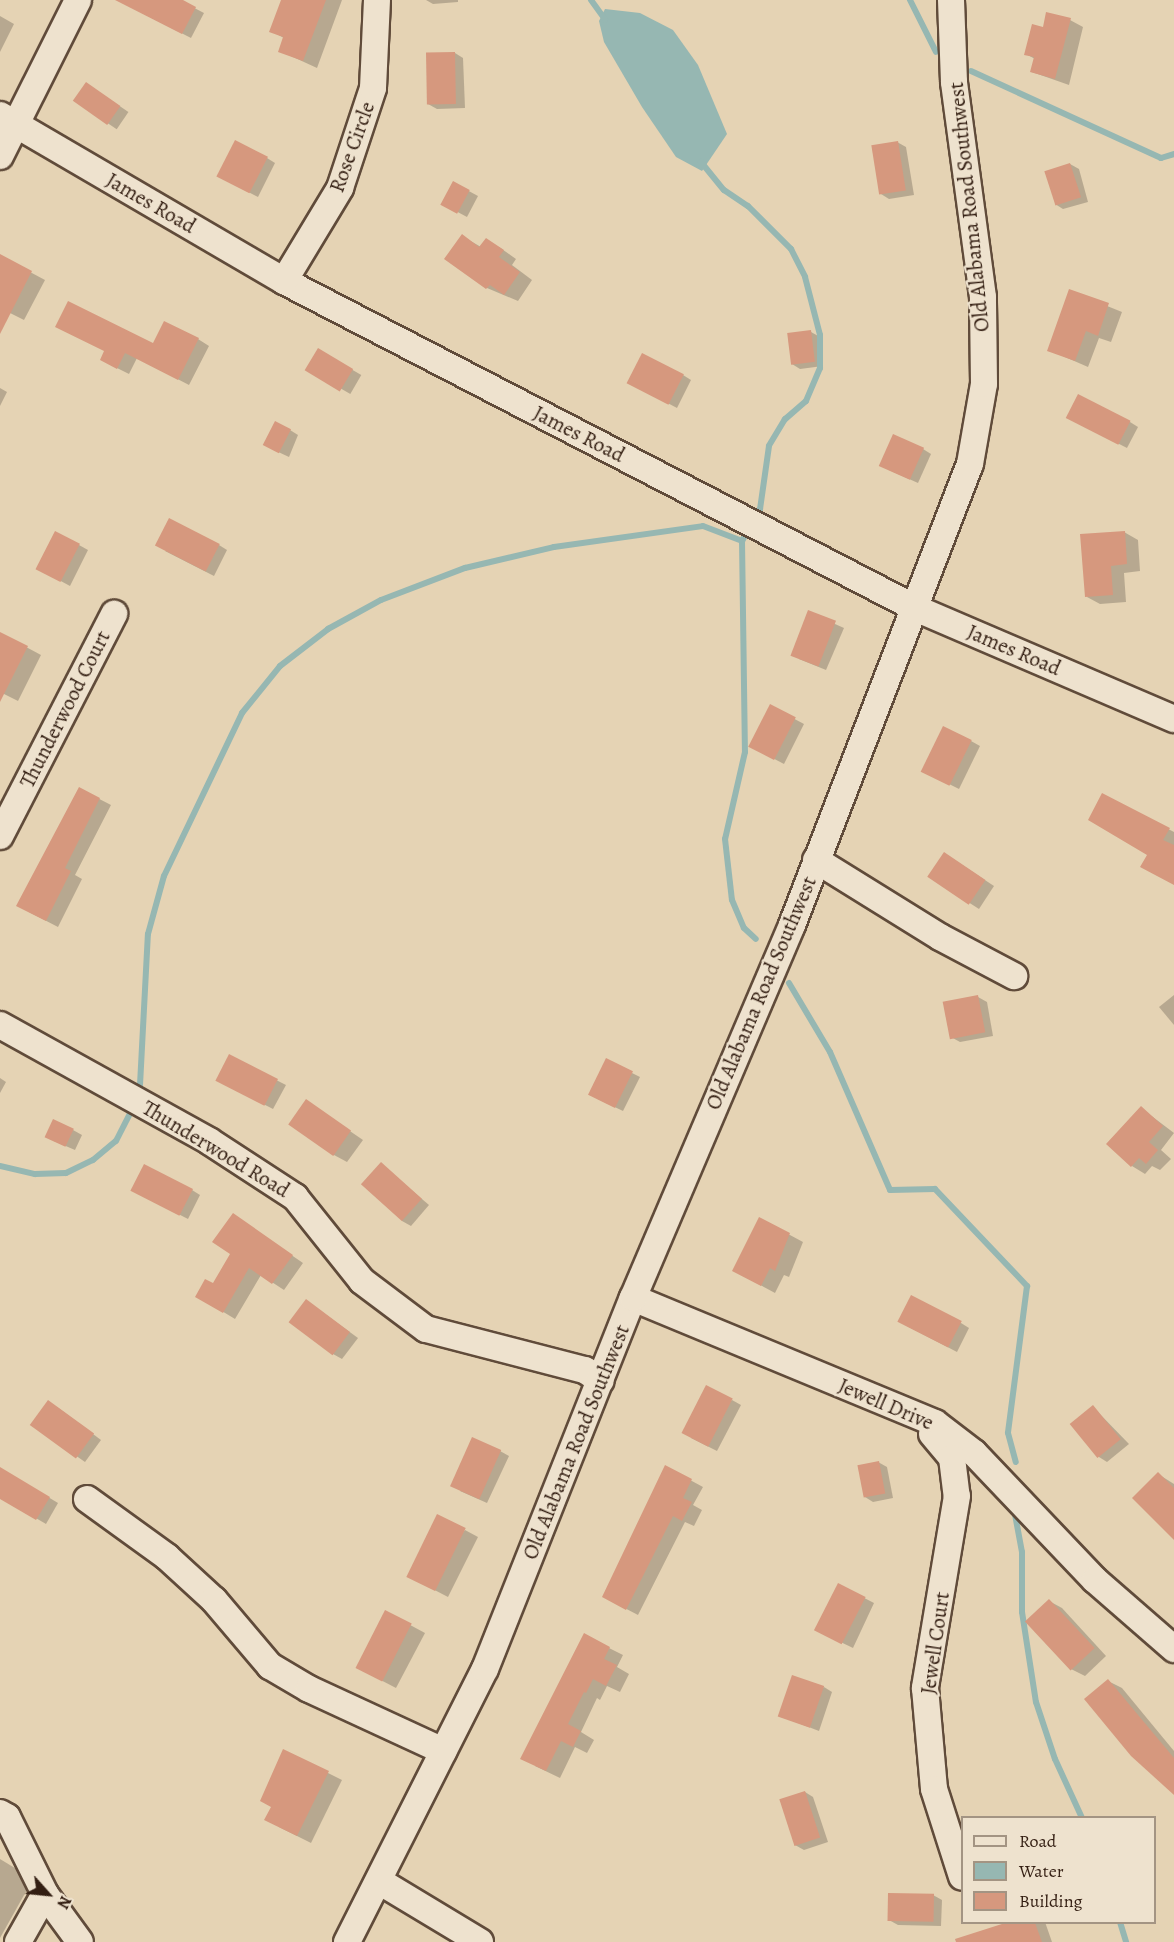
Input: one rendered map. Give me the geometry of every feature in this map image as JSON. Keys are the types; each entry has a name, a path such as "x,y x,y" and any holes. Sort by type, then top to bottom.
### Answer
{"street":[{"path":"0,156 8,119 78,0"},
{"name":"Rose Circle","path":"284,281 340,188 373,88 377,0"},
{"name":"Old Alabama Road Southwest","path":"347,1942 484,1669 633,1298 816,860 970,464 984,384 983,297 954,82 951,0"},
{"name":"James Road","path":"8,119 284,281 915,608 1174,718"},
{"name":"Thunderwood Court","path":"0,836 114,614"},
{"path":"816,860 940,937 1014,976"},
{"name":"Thunderwood Road","path":"0,1025 209,1141 295,1197 362,1281 426,1329 585,1370 601,1381"},
{"name":"Jewell Drive","path":"633,1298 935,1423 974,1454 1095,1580 1174,1649"},
{"name":"Jewell Court","path":"919,1418 952,1458 957,1496 925,1688 934,1789 961,1871"},
{"path":"87,1499 167,1557 214,1600 270,1666 309,1689 443,1751"},
{"path":"0,1813 7,1817 45,1894 72,1939"},
{"path":"379,1881 480,1942"},
{"path":"18,1942 45,1894"}],"water":[{"path":"605,9 640,13 673,30 698,65 727,134 702,171 676,157 642,107 604,42 599,21"}],"building":[{"path":"115,0 183,0 196,7 182,34"},
{"path":"281,0 326,0 303,61 278,52 283,37 269,32"},
{"path":"1046,12 1071,18 1055,79 1030,72 1034,57 1024,55 1032,24 1043,27"},
{"path":"455,52 456,104 427,104 426,53"},
{"path":"86,82 120,106 107,125 73,101"},
{"path":"235,140 268,157 249,193 216,177"},
{"path":"898,141 906,190 879,195 871,145"},
{"path":"1070,163 1081,197 1055,206 1044,171"},
{"path":"453,181 470,190 457,214 440,205"},
{"path":"462,234 479,247 486,238 504,250 499,257 520,272 504,295 490,285 486,289 444,259"},
{"path":"0,254 32,271 0,334"},
{"path":"1069,289 1109,303 1098,336 1086,331 1075,361 1047,351"},
{"path":"68,301 153,343 164,321 199,338 178,380 125,353 117,369 100,360 104,351 55,327"},
{"path":"811,330 815,362 791,365 787,333"},
{"path":"318,348 353,369 340,391 305,370"},
{"path":"642,353 684,374 668,405 627,383"},
{"path":"1078,394 1131,421 1118,445 1066,418"},
{"path":"275,421 291,429 279,453 263,445"},
{"path":"893,434 924,448 910,480 879,466"},
{"path":"169,518 220,544 206,571 155,546"},
{"path":"55,531 80,544 60,582 35,569"},
{"path":"1125,531 1127,564 1111,566 1113,595 1085,597 1080,534"},
{"path":"808,610 836,621 818,666 790,656"},
{"path":"0,632 28,646 0,702"},
{"path":"770,704 796,717 774,760 748,747"},
{"path":"943,726 972,740 949,786 921,772"},
{"path":"79,787 100,798 65,868 71,871 46,921 16,906"},
{"path":"1102,793 1170,828 1163,840 1174,845 1174,885 1140,867 1147,855 1088,820"},
{"path":"944,852 985,880 969,905 927,877"},
{"path":"978,995 985,1032 950,1039 943,1002"},
{"path":"229,1054 278,1079 264,1106 215,1081"},
{"path":"606,1058 633,1071 615,1108 588,1095"},
{"path":"306,1099 351,1131 333,1156 288,1124"},
{"path":"1141,1106 1163,1126 1149,1142 1158,1150 1146,1164 1139,1158 1131,1167 1106,1144"},
{"path":"53,1119 74,1129 65,1147 45,1137"},
{"path":"381,1162 422,1199 402,1221 361,1184"},
{"path":"144,1164 193,1189 179,1216 130,1191"},
{"path":"233,1213 293,1255 272,1284 249,1268 223,1313 195,1297 205,1279 213,1283 230,1254 212,1242"},
{"path":"759,1217 790,1233 775,1271 770,1268 761,1286 732,1271"},
{"path":"911,1295 962,1321 948,1348 897,1322"},
{"path":"306,1299 350,1332 332,1355 289,1322"},
{"path":"706,1385 733,1399 708,1447 681,1433"},
{"path":"48,1400 94,1434 76,1459 30,1425"},
{"path":"1093,1405 1121,1439 1097,1458 1070,1424"},
{"path":"472,1437 501,1450 479,1499 450,1486"},
{"path":"879,1461 885,1493 864,1498 857,1465"},
{"path":"665,1465 692,1479 683,1498 692,1502 682,1521 673,1516 626,1610 602,1597"},
{"path":"0,1467 50,1497 36,1520 0,1499"},
{"path":"1158,1472 1174,1488 1174,1540 1132,1498"},
{"path":"437,1514 466,1528 435,1591 406,1577"},
{"path":"838,1583 866,1597 842,1644 814,1630"},
{"path":"1049,1599 1095,1648 1071,1671 1025,1622"},
{"path":"385,1610 412,1624 382,1682 355,1668"},
{"path":"584,1633 610,1647 604,1659 617,1665 606,1686 593,1679 586,1693 584,1692 568,1724 581,1731 573,1747 561,1741 546,1771 520,1759"},
{"path":"792,1675 824,1686 810,1728 778,1717"},
{"path":"1108,1679 1174,1758 1174,1795 1131,1756 1084,1699"},
{"path":"283,1749 329,1771 297,1836 264,1820 271,1807 260,1801"},
{"path":"805,1791 820,1838 794,1846 779,1799"},
{"path":"888,1893 934,1894 934,1922 888,1921"},
{"path":"1002,1924 1035,1924 1042,1942 956,1942 955,1939"}],"waterway":[{"path":"591,0 605,19"},
{"path":"910,0 936,52"},
{"path":"971,71 1161,158 1174,154"},
{"path":"701,162 724,190 748,206 791,249 805,277 820,335 820,368 806,401 785,419 769,446 760,509 755,517"},
{"path":"140,1085 148,934 164,876 242,713 280,666 328,629 381,600 465,568 554,547 703,526 742,541"},
{"path":"749,529 742,541 745,752 725,839 732,900 744,928 756,939"},
{"path":"789,983 830,1052 890,1190 935,1189 1027,1286 1008,1433 1016,1462"},
{"path":"0,1166 35,1174 66,1173 93,1160 116,1141 130,1113"},
{"path":"1014,1509 1022,1552 1022,1612 1036,1702 1055,1759 1081,1816"},
{"path":"1121,1924 1126,1942"}]}
